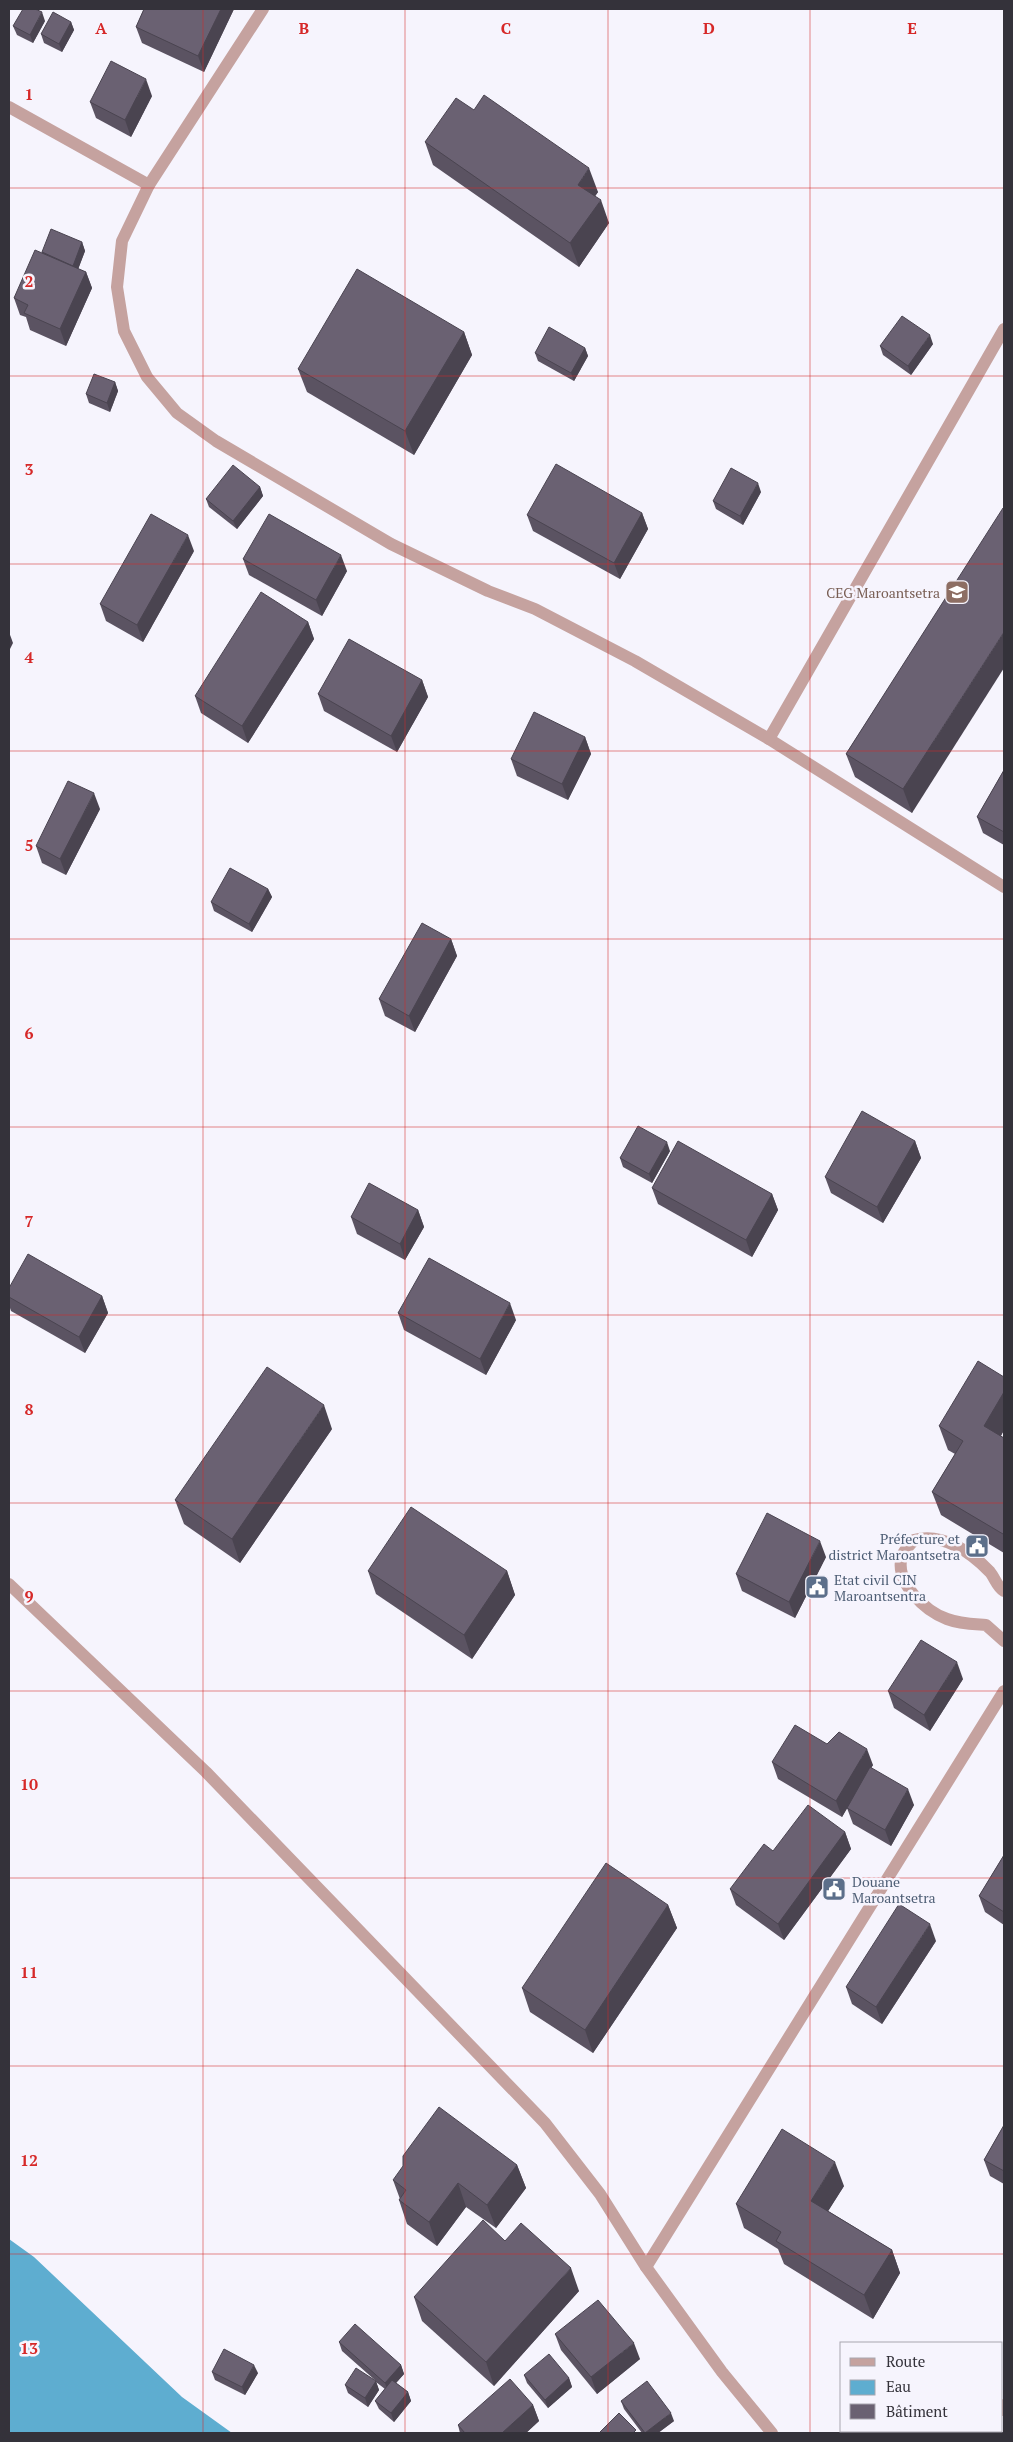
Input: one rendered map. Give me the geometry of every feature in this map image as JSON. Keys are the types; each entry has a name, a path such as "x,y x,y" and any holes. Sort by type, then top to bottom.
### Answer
{"street":[{"path":"263,9 149,185 122,241 117,287 124,331 147,377 177,413 216,441 391,544 488,591 535,609 635,660 769,740 1004,887"},
{"path":"9,107 149,185"},
{"path":"769,740 1004,328"},
{"path":"1004,1590 982,1564 960,1549 937,1538 914,1540 902,1555 901,1565 908,1586 929,1608 945,1618 965,1624 986,1624 1004,1642"},
{"path":"9,1584 206,1772 545,2123 600,2194 646,2267 722,2372 772,2433"},
{"path":"646,2267 1004,1691"}],"water":[{"path":"9,2239 34,2257 182,2397 232,2433 9,2433"}],"building":[{"path":"23,9 35,9 42,12 30,35 13,26"},
{"path":"144,9 221,9 198,56 136,27"},
{"path":"53,12 71,22 59,44 41,34"},
{"path":"111,61 146,79 125,120 90,102"},
{"path":"484,95 589,168 578,185 601,200 570,243 425,142 456,98 474,110"},
{"path":"51,229 82,242 73,266 42,252"},
{"path":"35,250 86,272 60,329 24,313 28,305 14,298"},
{"path":"357,269 464,332 405,431 298,369"},
{"path":"902,316 930,335 908,366 880,346"},
{"path":"549,327 585,348 571,373 535,353"},
{"path":"94,374 115,382 107,403 86,394"},
{"path":"556,464 642,513 614,563 527,515"},
{"path":"233,465 260,487 233,521 206,499"},
{"path":"731,468 758,483 740,516 713,501"},
{"path":"1003,508 1004,632 903,789 846,754"},
{"path":"151,514 188,535 137,625 100,604"},
{"path":"269,514 341,555 316,600 243,559"},
{"path":"261,592 308,622 242,726 195,696"},
{"path":"349,639 422,680 391,736 318,694"},
{"path":"534,712 585,737 562,784 511,759"},
{"path":"1004,770 1004,832 977,817"},
{"path":"68,781 94,793 60,859 36,846"},
{"path":"230,868 268,889 249,924 211,902"},
{"path":"422,923 451,939 409,1016 379,999"},
{"path":"862,1111 915,1141 877,1207 825,1177"},
{"path":"638,1126 667,1142 649,1174 620,1158"},
{"path":"678,1141 772,1194 746,1240 652,1188"},
{"path":"369,1183 418,1210 400,1244 351,1217"},
{"path":"28,1254 102,1296 79,1337 9,1297 9,1288"},
{"path":"429,1258 510,1303 480,1359 398,1313"},
{"path":"978,1361 1004,1377 1004,1392 984,1426 1004,1438 1003,1534 932,1492 963,1441 939,1426"},
{"path":"267,1367 324,1405 232,1539 175,1500"},
{"path":"411,1507 507,1571 464,1635 368,1571"},
{"path":"767,1513 820,1541 789,1602 736,1574"},
{"path":"921,1640 957,1662 924,1715 888,1691"},
{"path":"795,1725 827,1744 839,1732 867,1749 836,1801 772,1762"},
{"path":"870,1767 908,1789 885,1830 847,1808"},
{"path":"808,1805 845,1832 778,1924 730,1889 764,1844 773,1851"},
{"path":"1004,1855 1004,1912 979,1896"},
{"path":"606,1863 668,1905 585,2030 522,1988"},
{"path":"899,1904 930,1924 876,2007 846,1987"},
{"path":"439,2107 517,2165 487,2205 458,2183 429,2222 399,2200 406,2190 393,2180 403,2166 403,2156"},
{"path":"1004,2125 1004,2171 984,2160"},
{"path":"782,2129 835,2162 811,2201 892,2250 864,2295 776,2241 781,2232 736,2204"},
{"path":"483,2220 505,2241 521,2223 571,2268 486,2362 414,2297"},
{"path":"598,2300 634,2343 591,2377 555,2334"},
{"path":"355,2324 401,2365 385,2383 339,2342"},
{"path":"224,2349 254,2365 242,2387 212,2372"},
{"path":"549,2354 569,2378 545,2400 524,2375"},
{"path":"356,2368 376,2381 365,2398 345,2385"},
{"path":"510,2379 533,2405 502,2433 465,2433 458,2425"},
{"path":"392,2380 408,2392 391,2413 375,2401"},
{"path":"647,2381 671,2413 645,2433 621,2401"},
{"path":"619,2413 636,2430 633,2433 599,2433"},
{"path":"872,2432 928,2432 928,2433"}],"place":[{"name":"CEG Maroantsetra","path":"957,592"},
{"name":"Préfecture et district Maroantsetra","path":"977,1546"},
{"name":"Etat civil CIN Maroantsentra","path":"817,1587"},
{"name":"Douane Maroantsetra","path":"834,1889"}]}
